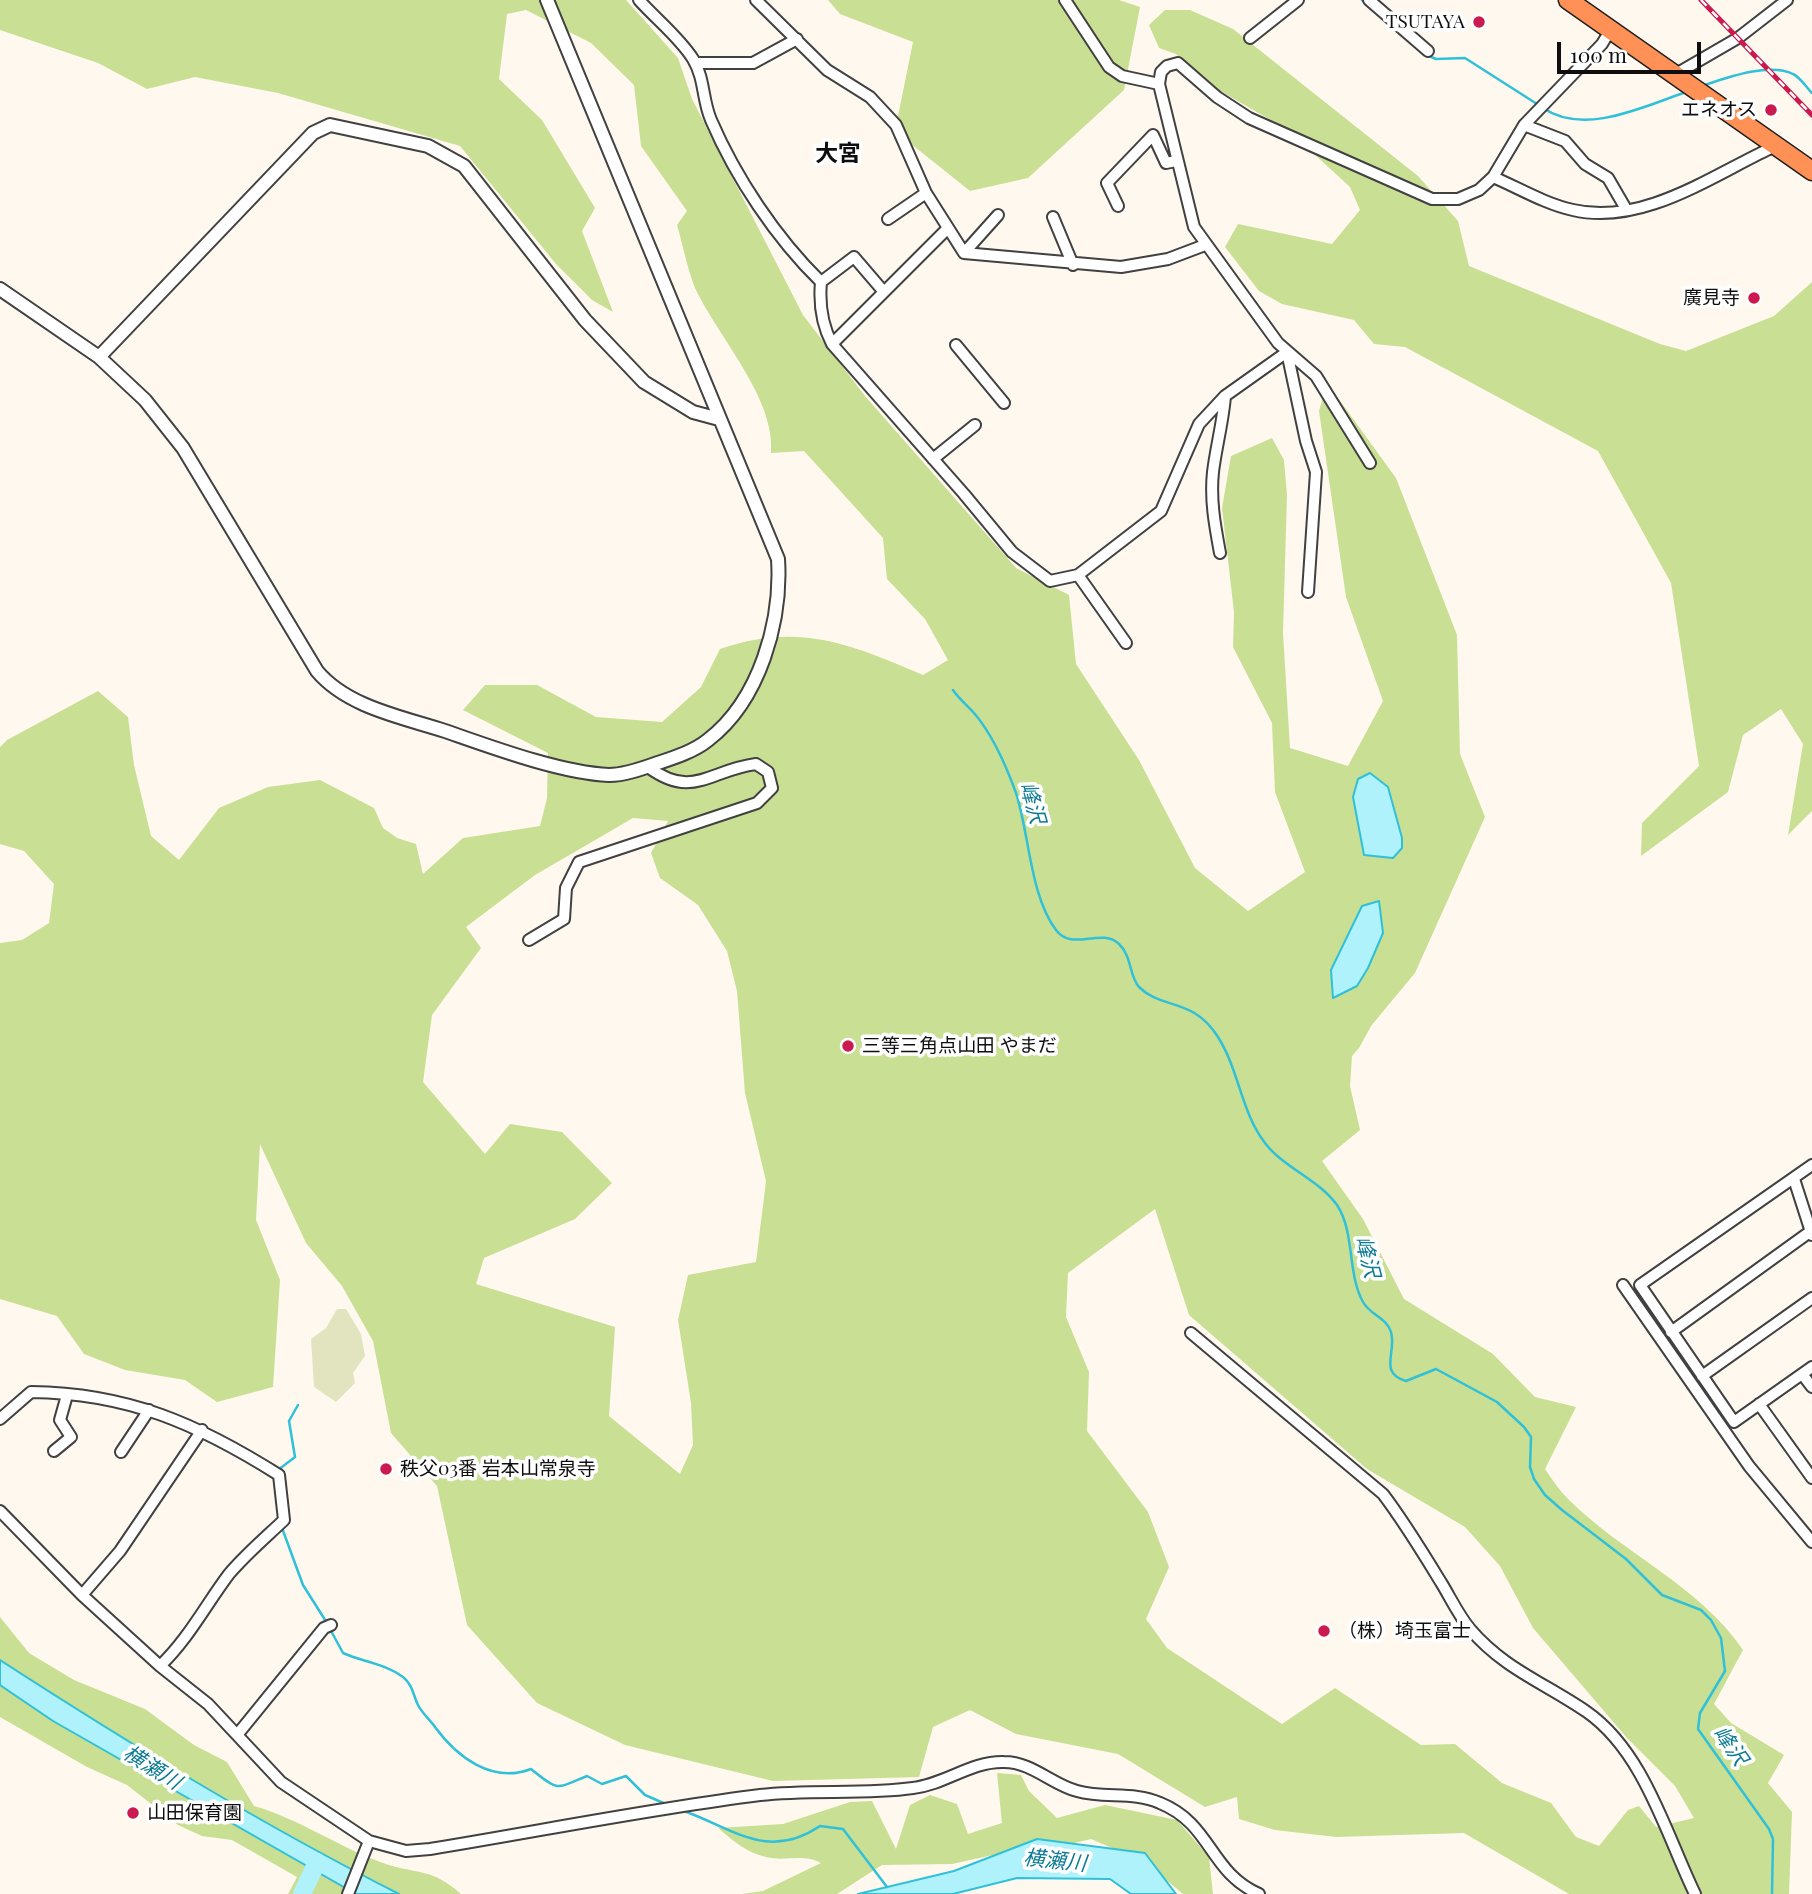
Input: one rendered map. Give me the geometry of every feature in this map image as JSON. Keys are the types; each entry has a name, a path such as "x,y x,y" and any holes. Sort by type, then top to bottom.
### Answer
{"highway":[{"path":"1568,0 1812,171"}],"street":[{"path":"0,289 99,357 145,400 183,448 311,661 331,688 384,711 485,745 558,765 609,775 681,755 708,740 728,719 767,653 780,593 778,559 547,0"},
{"path":"639,0 695,63 702,77 704,104 719,138 766,217 821,282 820,299 825,331 832,344 1012,552 1051,581 1078,575 1161,511 1189,441 1199,424 1225,396 1287,352"},
{"path":"757,0 827,70 870,97 896,125 926,193 964,253 1073,265 1121,267 1168,259 1205,246"},
{"path":"1065,0 1109,67 1122,76 1158,84"},
{"path":"1250,38 1298,0"},
{"path":"1369,0 1428,51"},
{"path":"1675,74 1738,38 1787,0"},
{"path":"1370,463 1316,376 1287,352 1205,246 1194,227 1158,84 1161,72 1178,63 1217,97 1249,118 1432,199 1446,201 1469,196 1493,177 1524,125 1602,44 1611,29"},
{"path":"695,63 753,63 797,39"},
{"path":"99,357 313,132 330,125 428,146 464,166 585,320 644,382 693,412 719,419"},
{"path":"1524,125 1565,141 1585,164 1608,178 1626,209"},
{"path":"1118,206 1107,183 1153,135 1166,163 1176,161"},
{"path":"1493,177 1574,210 1626,209 1654,205 1769,149 1773,142"},
{"path":"888,219 926,193"},
{"path":"964,253 998,215"},
{"path":"1053,217 1073,265"},
{"path":"832,344 947,229"},
{"path":"821,282 855,257 884,292"},
{"path":"956,345 1004,403"},
{"path":"1287,352 1306,441 1316,472 1308,592"},
{"path":"1220,554 1212,506 1225,396"},
{"path":"933,459 975,425"},
{"path":"1078,575 1126,643"},
{"path":"529,940 564,919 566,888 579,862 757,803 772,788 768,772 756,764 737,766 689,784 666,780 648,766"},
{"path":"1812,1165 1640,1285 1734,1422 1807,1370 1812,1387"},
{"path":"1671,1332 1811,1233 1794,1179"},
{"path":"1623,1284 1749,1466 1812,1542"},
{"path":"1702,1376 1812,1298"},
{"path":"1191,1333 1383,1494 1403,1520 1468,1626 1487,1648 1521,1675 1588,1713 1607,1730 1630,1760 1695,1894"},
{"path":"0,1419 31,1392 89,1395 149,1410 202,1430 224,1440 279,1475 284,1520 260,1541 229,1575 183,1643 160,1666"},
{"path":"54,1451 71,1437 60,1420 67,1395"},
{"path":"1759,1404 1812,1478"},
{"path":"121,1452 149,1410"},
{"path":"82,1595 120,1551 202,1430"},
{"path":"0,1511 82,1595 160,1666 208,1704 281,1782 367,1846 405,1851 430,1849 759,1795 913,1788 945,1780 978,1764 1006,1762 1030,1767 1074,1790 1094,1795 1145,1797 1182,1813 1195,1825 1231,1879 1259,1894"},
{"path":"237,1735 324,1628 331,1625"},
{"path":"348,1894 367,1846"}],"green space":[{"path":"0,0 626,0 678,58 692,99 803,315 865,396 1016,568 1069,595 1076,664 1139,760 1195,868 1248,911 1305,872 1275,792 1272,723 1233,647 1234,612 1222,508 1231,456 1272,438 1284,460 1287,495 1283,633 1290,748 1348,766 1383,701 1346,597 1319,411 1327,383 1396,478 1457,635 1460,754 1485,817 1415,973 1371,1026 1352,1056 1350,1086 1360,1130 1322,1161 1363,1219 1404,1299 1493,1354 1535,1397 1576,1407 1545,1469 1568,1499 1612,1537 1683,1588 1725,1627 1743,1650 1714,1704 1731,1723 1784,1755 1768,1783 1792,1812 1789,1894 1569,1894 1464,1833 1336,1837 1275,1830 1239,1819 1237,1797 1205,1807 1118,1754 1016,1734 970,1710 933,1727 919,1777 773,1781 625,1745 537,1703 467,1625 437,1486 391,1433 373,1341 342,1286 306,1243 260,1144 256,1220 280,1280 273,1387 217,1402 185,1380 125,1370 84,1354 57,1316 0,1299 0,943 22,940 49,923 54,884 24,851 0,844 0,747 7,740 98,691 128,717 134,765 151,836 179,860 219,808 268,787 320,780 374,808 383,828 397,838 416,844 423,874 463,838 540,826 547,798 548,753 463,710 485,685 537,685 596,717 662,722 701,687 720,649 748,641 775,637 824,640 872,654 923,675 948,660 925,619 887,579 883,538 804,451 771,453 770,432 755,390 705,307 692,280 677,225 687,211 641,146 634,85 591,43 526,10 507,14 499,79 542,120 595,208 582,231 613,312 592,300 556,264 460,146 278,93 195,77 147,89 98,63 0,30","holes":["633,818 668,821 651,853 660,878 698,905 727,951 737,991 745,1093 766,1181 756,1262 688,1275 678,1320 691,1403 693,1445 680,1474 609,1416 615,1327 476,1284 484,1258 575,1219 612,1183 562,1132 510,1124 485,1154 423,1082 432,1015 481,948 466,927 535,875","1362,906 1334,997 1331,970","1155,1209 1189,1315 1367,1469 1465,1527 1500,1566 1533,1628 1627,1738 1675,1786 1694,1818 1656,1827 1639,1806 1628,1810 1599,1846 1576,1837 1551,1803 1502,1783 1455,1744 1421,1745 1335,1688 1282,1724 1167,1648 1146,1619 1169,1567 1148,1512 1087,1431 1089,1372 1066,1317 1068,1273"]},
{"path":"828,0 1119,0 1140,7 1124,90 1028,178 970,191 895,131 913,42 840,14"},
{"path":"1165,10 1190,10 1233,29 1418,176 1458,221 1469,266 1660,344 1686,351 1774,316 1812,282 1812,811 1788,835 1803,744 1781,709 1743,735 1728,792 1641,856 1642,823 1699,766 1671,583 1598,451 1405,347 1374,344 1354,320 1282,304 1259,291 1225,247 1238,224 1332,244 1360,210 1350,187 1288,130 1217,89 1176,54 1159,48 1149,25"},
{"path":"337,1309 346,1309 361,1334 365,1356 353,1373 355,1383 336,1402 314,1387 311,1339 326,1328"},
{"path":"0,1617 29,1653 74,1680 145,1709 194,1745 227,1762 254,1806 287,1818 383,1863 432,1875 461,1894 288,1894 297,1877 232,1840 202,1836 178,1825 127,1785 87,1767 0,1717"},
{"path":"997,1773 1021,1775 1029,1791 1057,1818 1105,1805 1177,1820 1209,1857 1213,1894 1183,1894 1145,1862 1091,1839 1050,1849 1002,1853 952,1864 882,1865 837,1894 742,1894 763,1891 821,1863 807,1859 759,1855 718,1828 783,1824 850,1802 872,1801 896,1849 910,1805 930,1795 957,1804 968,1834 1002,1823"}],"water":[{"path":"1370,773 1388,787 1402,838 1402,848 1393,858 1364,855 1353,797 1358,779"},
{"path":"1379,901 1383,933 1368,968 1357,986 1333,998 1331,970 1362,906"},
{"name":"横瀬川","path":"0,1660 196,1782 399,1894 356,1894 53,1721 0,1685"},
{"name":"横瀬川","path":"1037,1839 1145,1853 1176,1894 1131,1894 1110,1879 1017,1878 953,1894 858,1894 954,1871"}],"waterway":[{"path":"1362,0 1417,48"},
{"path":"1429,56 1436,59 1465,58 1537,104"},
{"path":"1702,86 1748,72 1772,70 1796,75 1812,93"},
{"path":"1543,108 1559,116 1595,119 1633,111 1686,92"},
{"name":"峰沢","path":"953,690 987,731 1008,773 1020,809 1035,882 1047,916 1056,930 1070,939 1112,939 1123,949 1139,987 1158,999 1188,1010 1208,1024 1225,1050 1250,1118 1265,1143 1337,1205 1346,1227 1358,1291 1366,1306 1386,1323 1391,1332 1390,1361 1393,1373 1406,1381 1436,1369 1497,1402 1531,1437 1530,1467 1534,1479 1545,1495 1626,1559 1662,1595 1701,1610 1711,1620 1721,1638 1725,1671 1700,1713 1698,1729 1769,1829 1773,1839 1772,1894"},
{"path":"278,1470 295,1457 289,1421 298,1405"},
{"path":"275,1476 277,1504"},
{"path":"282,1528 303,1585 327,1623"},
{"path":"330,1629 343,1653 403,1677 411,1687 420,1708 444,1738 477,1765 503,1773 531,1769 547,1782 558,1786 587,1776 602,1784 626,1776 645,1795 668,1805"},
{"path":"684,1811 735,1833 767,1841 784,1841 820,1826 843,1829 887,1887"},
{"path":"302,1894 317,1862"}],"railway":[{"path":"1701,0 1812,115"}],"place":[{"name":"TSUTAYA","path":"1479,22"},
{"name":"エネオス","path":"1771,110"},
{"name":"廣見寺","path":"1754,298"},
{"name":"三等三角点山田 やまだ","path":"848,1046"},
{"name":"秩父03番 岩本山常泉寺","path":"386,1469"},
{"name":"（株）埼玉富士","path":"1324,1631"},
{"name":"山田保育園","path":"133,1813"}],"district":[{"name":"大宮","path":"838,154"}]}
